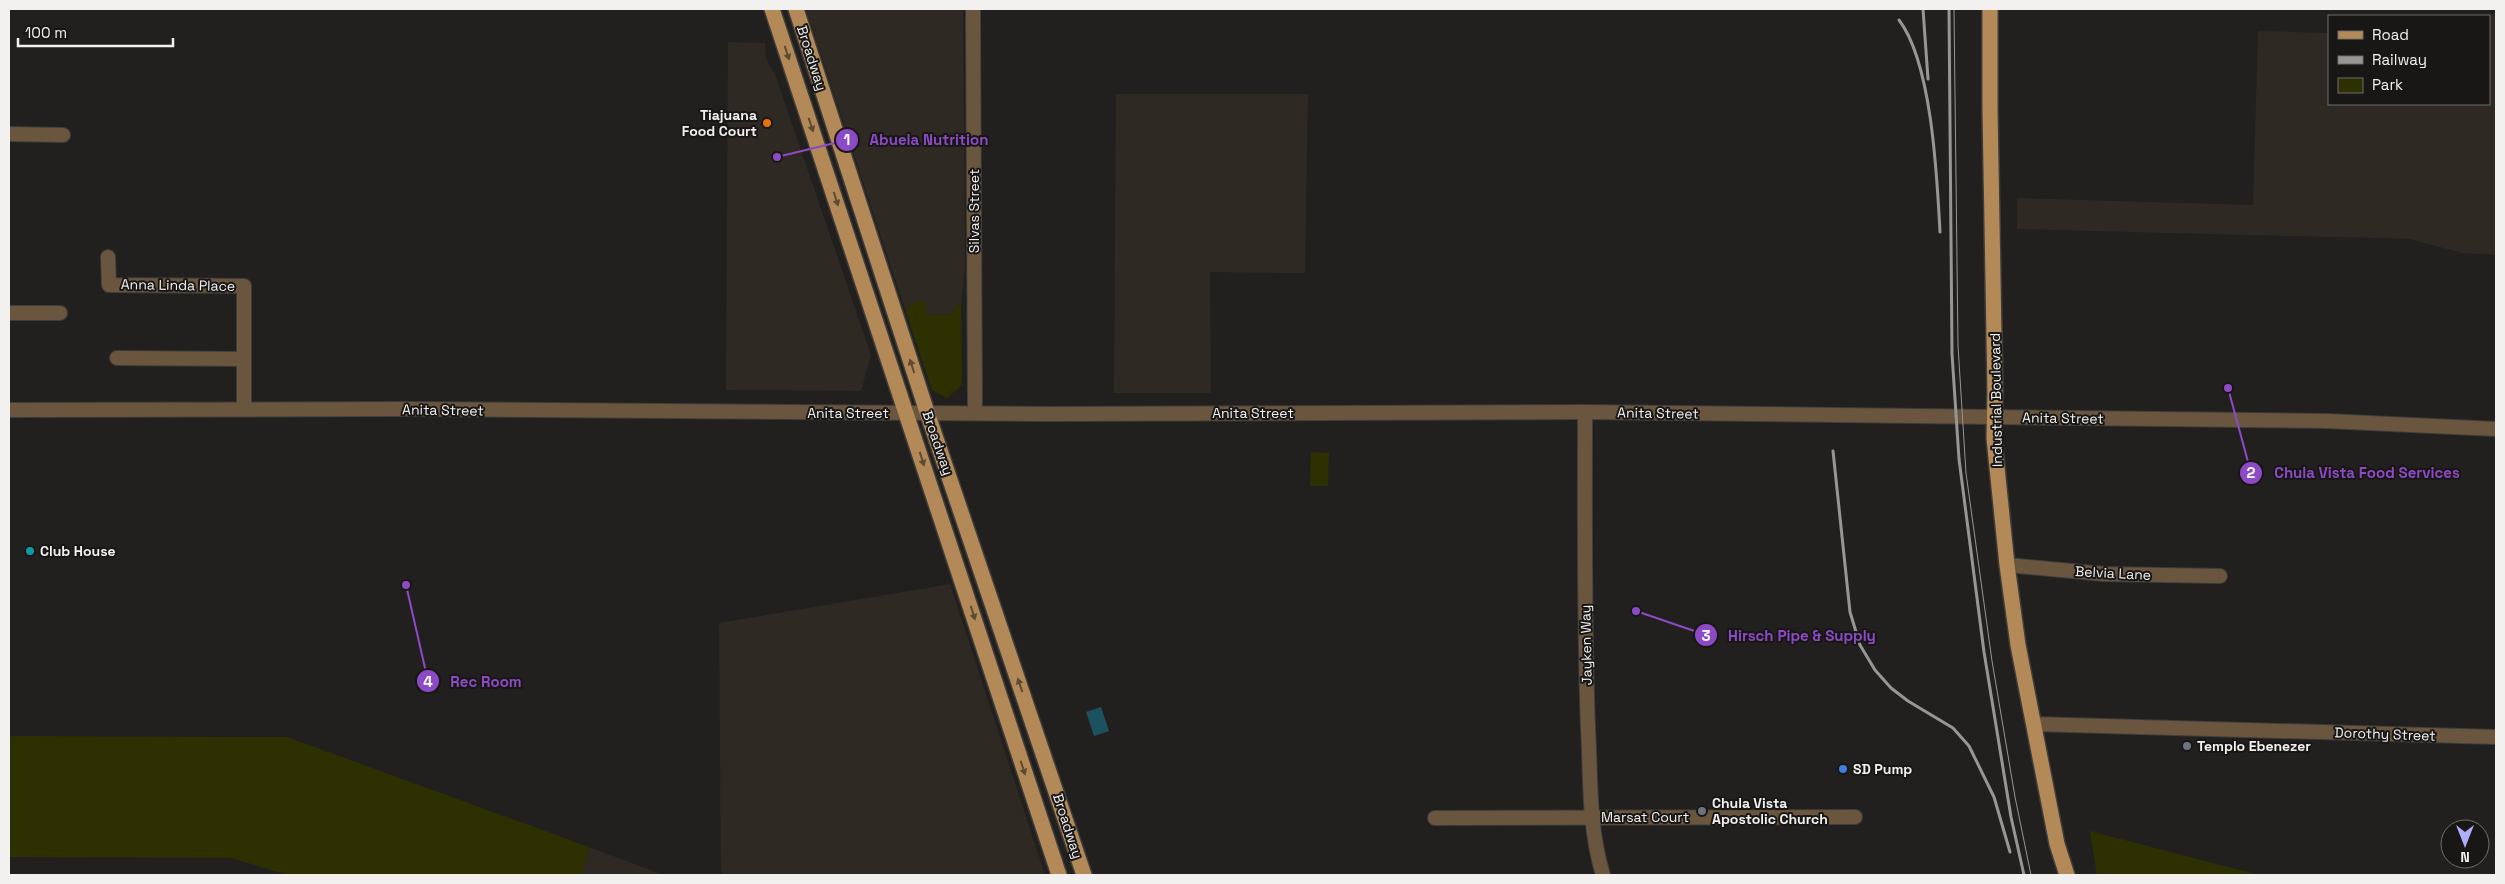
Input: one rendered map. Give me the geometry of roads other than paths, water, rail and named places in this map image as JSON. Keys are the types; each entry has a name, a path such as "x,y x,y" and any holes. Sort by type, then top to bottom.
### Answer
{"main road":[{"name":"Broadway","path":"772,9 1059,875"},
{"name":"Broadway","path":"796,9 927,412 1084,875"},
{"name":"Industrial Boulevard","path":"1990,9 1996,468 2007,565 2033,724 2058,844 2067,875"},
{"path":"820,153 841,148"},
{"path":"1014,738 1036,731"}],"street":[{"name":"Silvas Street","path":"973,9 975,412"},
{"path":"9,134 63,135"},
{"name":"Anna Linda Place","path":"108,257 109,285 244,286 244,359"},
{"path":"9,313 60,313"},
{"path":"117,358 244,359 244,409"},
{"name":"Anita Street","path":"9,410 1585,412 2327,421 2496,429"},
{"name":"Jayken Way","path":"1585,412 1585,650 1590,817 1603,875"},
{"name":"Belvia Lane","path":"2007,565 2104,574 2220,576"},
{"name":"Dorothy Street","path":"2033,724 2496,737"},
{"name":"Marsat Court","path":"1435,818 1854,817"}],"water":[{"path":"1101,707 1109,731 1094,736 1086,712"}],"tram line":[{"path":"1954,9 1958,346 1966,473 1992,661 2015,797 2031,875"}],"railway":[{"path":"1923,9 1928,79"},
{"path":"1949,9 1952,354 1959,459 1984,652 2011,817 2024,875"},
{"path":"1899,20 1910,39 1926,91 1937,182 1940,232"},
{"path":"1833,451 1850,612 1860,645 1875,670 1891,688 1908,701 1953,728 1969,746 1994,797 2010,852"}],"place":[{"name":"Tiajuana Food Court","path":"767,123"},
{"name":"Abuela Nutrition","path":"777,157"},
{"name":"Chula Vista Food Services","path":"2228,388"},
{"name":"Club House","path":"30,551"},
{"name":"Rec Room","path":"406,585"},
{"name":"Hirsch Pipe & Supply","path":"1636,611"},
{"name":"Templo Ebenezer","path":"2187,746"},
{"name":"SD Pump","path":"1843,769"},
{"name":"Chula Vista Apostolic Church","path":"1702,811"}]}
